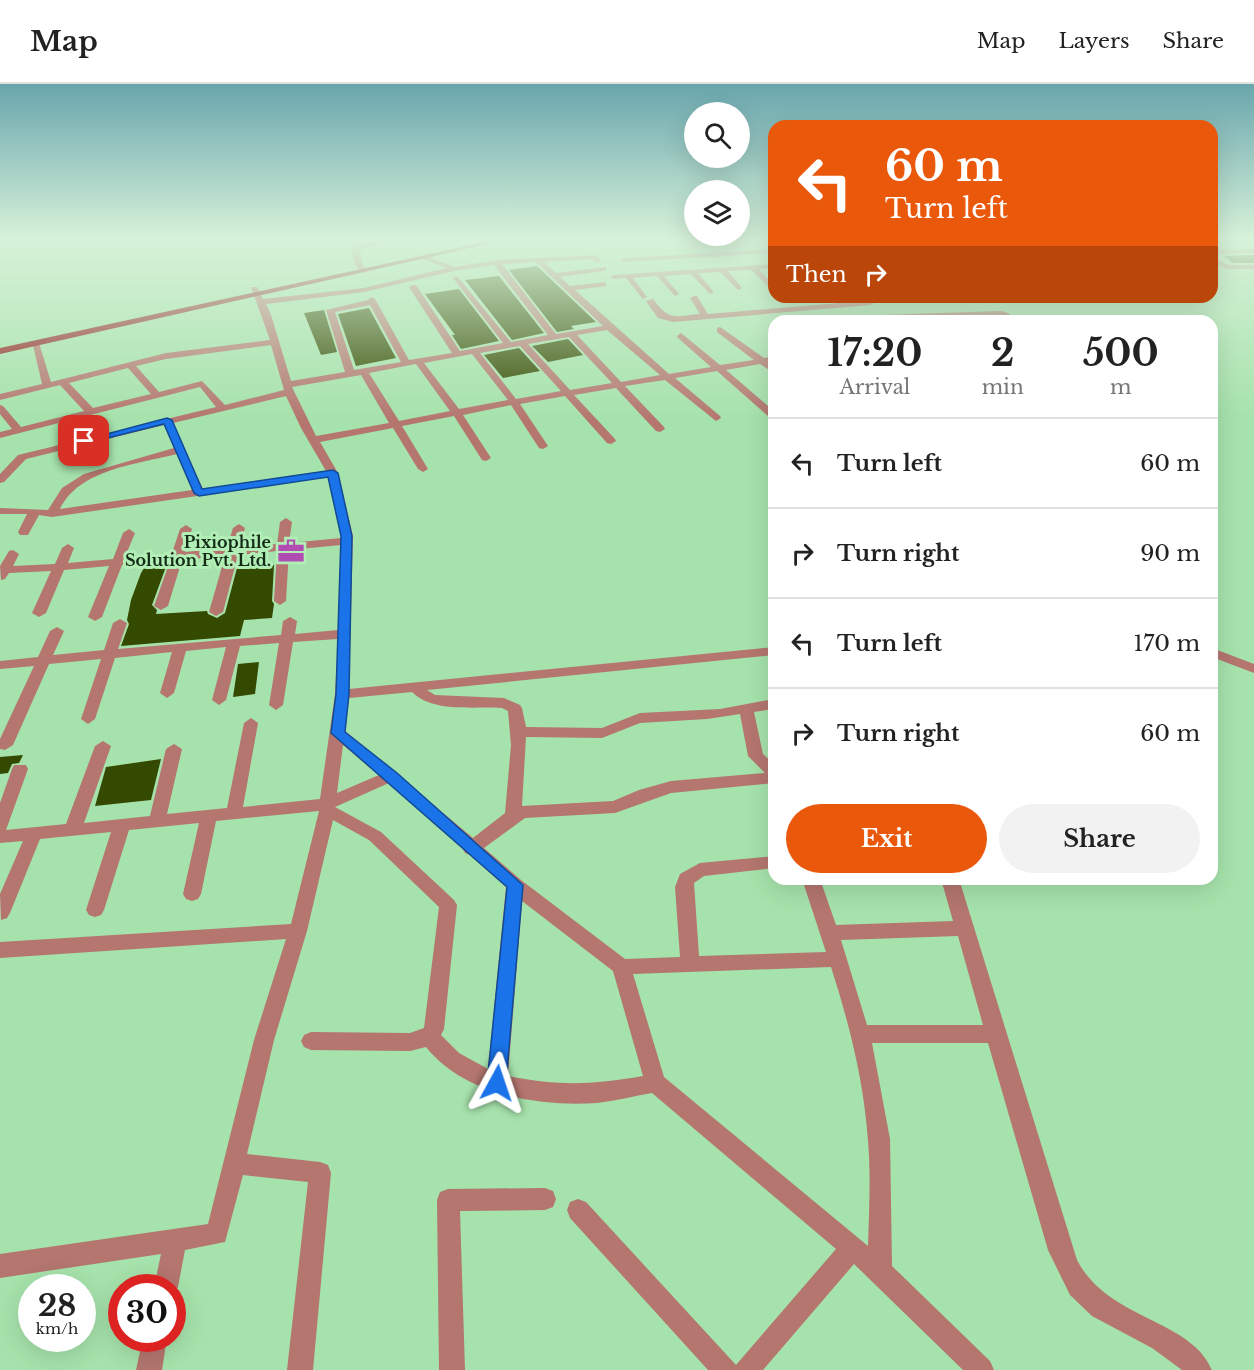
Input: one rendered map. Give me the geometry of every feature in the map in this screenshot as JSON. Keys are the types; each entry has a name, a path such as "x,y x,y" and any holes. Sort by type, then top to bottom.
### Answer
{"main road":[{"path":"0,342 230,300"},
{"path":"0,351 234,300"}],"street":[{"path":"0,1266 218,1234 264,1040 298,931 327,807 338,733 345,634 347,541 333,473 313,440 288,388 267,315 260,300"},
{"path":"372,300 406,363"},
{"path":"350,374 330,310 372,300"},
{"path":"422,300 457,354"},
{"path":"475,300 509,345"},
{"path":"525,300 554,337"},
{"path":"580,300 716,418"},
{"path":"648,300 664,318 706,317 789,306 848,303"},
{"path":"695,300 706,317"},
{"path":"742,303 748,313"},
{"path":"869,303 879,315"},
{"path":"0,464 288,388 363,371 609,327"},
{"path":"720,330 768,366"},
{"path":"571,334 660,429"},
{"path":"681,336 768,411"},
{"path":"0,397 129,364 204,350 274,342"},
{"path":"34,343 47,386"},
{"path":"522,343 611,441"},
{"path":"474,351 514,402 543,446"},
{"path":"313,440 514,402 768,360"},
{"path":"418,361 457,413 486,458"},
{"path":"129,364 157,395"},
{"path":"363,371 423,469"},
{"path":"63,382 91,412"},
{"path":"0,435 202,384 222,407"},
{"path":"0,408 19,430"},
{"path":"167,420 199,493"},
{"path":"52,514 64,491 79,481 100,472 180,450"},
{"path":"0,480 22,457"},
{"path":"0,511 35,511 52,514 333,473"},
{"path":"24,532 35,511"},
{"path":"280,601 284,564 282,547 286,522"},
{"path":"216,612 239,528"},
{"path":"160,606 186,529"},
{"path":"95,617 129,533"},
{"path":"2,573 347,541"},
{"path":"39,613 68,548"},
{"path":"2,573 13,554"},
{"path":"276,705 290,621"},
{"path":"88,720 120,623"},
{"path":"5,745 57,631"},
{"path":"0,665 234,642 345,634"},
{"path":"219,700 234,642"},
{"path":"167,693 180,647"},
{"path":"342,694 768,652"},
{"path":"1218,654 1254,669"},
{"path":"415,686 426,697 433,700 510,704 518,714 513,816"},
{"path":"518,732 601,733 611,731 626,721 641,717 710,716 768,705"},
{"path":"746,708 753,748 768,764"},
{"path":"234,813 251,723"},
{"path":"338,733 392,776 471,849 621,967 655,1083 880,1271 981,1370"},
{"path":"73,829 103,746"},
{"path":"157,821 174,749"},
{"path":"0,826 20,769"},
{"path":"0,837 234,813 327,807 392,776"},
{"path":"471,849 513,816 534,810 615,807 645,794 671,787 768,779"},
{"path":"311,1041 410,1042 430,1036 434,1029 448,905 375,836 327,807"},
{"path":"192,894 210,816"},
{"path":"95,909 122,825"},
{"path":"1,913 34,834"},
{"path":"690,965 684,887 686,879 700,870 768,863"},
{"path":"497,1083 515,885"},
{"path":"813,885 837,959 872,1092 879,1140 880,1271"},
{"path":"953,885 1060,1250 1076,1282 1087,1296 1104,1310 1176,1349 1192,1361 1199,1370"},
{"path":"829,933 965,928"},
{"path":"0,950 298,931"},
{"path":"621,967 837,959"},
{"path":"858,1034 996,1034"},
{"path":"430,1036 441,1052 454,1064 497,1083 548,1093 597,1093 655,1083"},
{"path":"235,1163 320,1173 300,1370"},
{"path":"452,1370 448,1200 545,1199"},
{"path":"578,1210 725,1370"},
{"path":"169,1274 175,1241"},
{"path":"746,1370 852,1248"},
{"path":"149,1370 152,1352"}],"building":[{"path":"429,300 467,300 499,341 461,349 452,335 455,335"},
{"path":"481,300 518,300 544,333 512,340"},
{"path":"532,300 573,300 596,322 571,326 574,329 557,332"},
{"path":"369,308 396,358 356,366 338,314"},
{"path":"324,310 337,352 321,355 304,313"},
{"path":"568,339 583,355 548,362 532,346"},
{"path":"519,348 540,371 503,378 484,355"},
{"path":"167,564 152,605 157,610 156,614 207,611 208,614 217,618 225,613 237,568 274,565 272,618 244,620 240,636 121,646 129,624 127,620 131,600 141,573 146,565"},
{"path":"259,662 255,694 233,697 238,664"},
{"path":"23,755 19,763 12,764 8,773 0,774 0,757"},
{"path":"161,759 151,800 95,806 106,767"}],"place":[{"name":"Pixiophile Solution Pvt. Ltd.","path":"291,551"}],"route":[{"path":"84,441 167,420 199,493 333,473 347,536 346,612 338,733 392,776 471,849 515,885 497,1083"}]}
